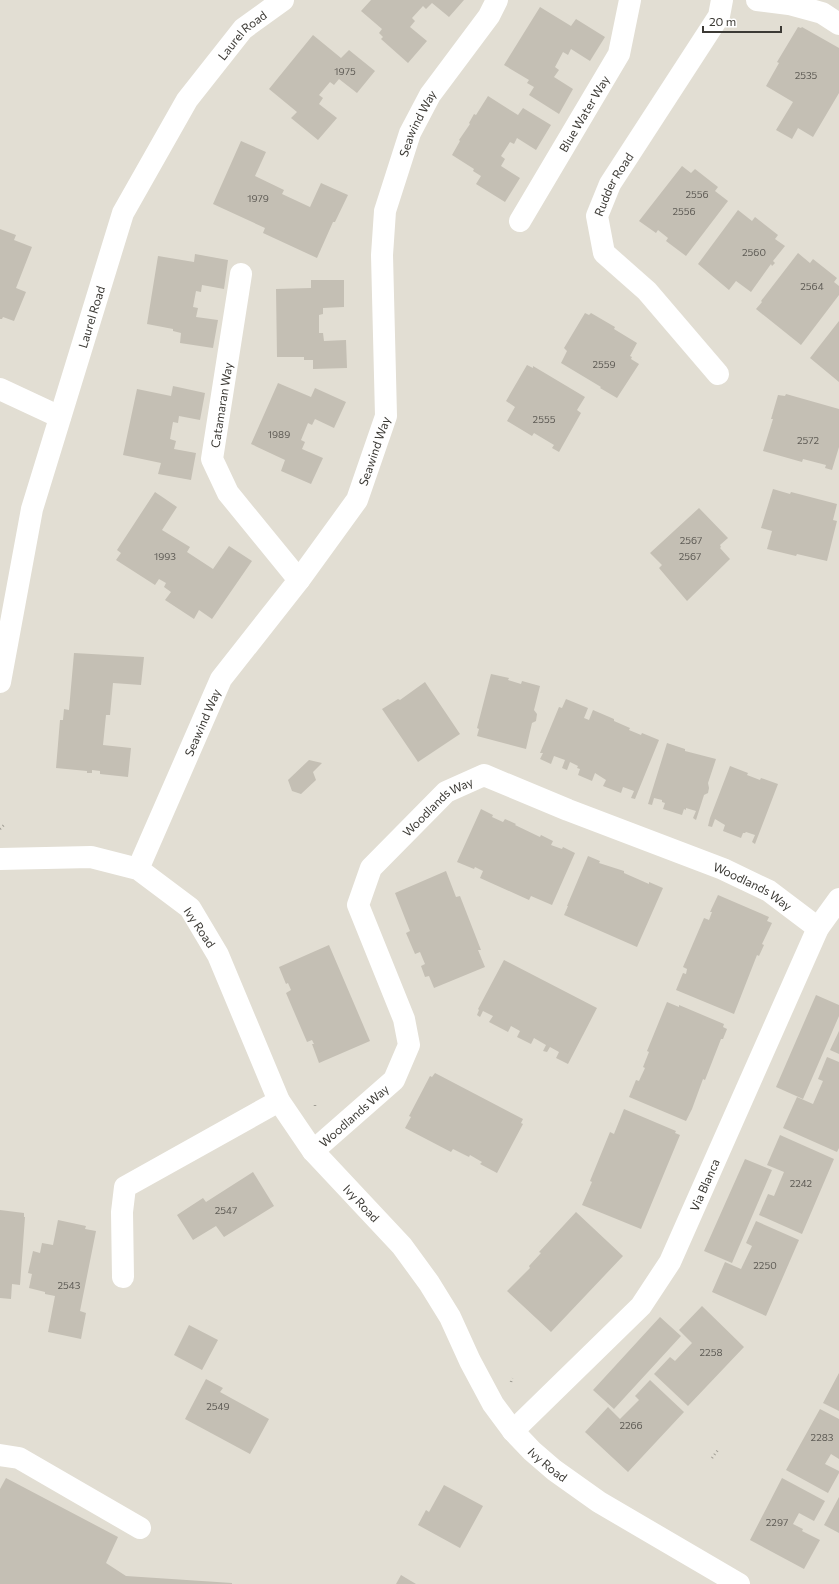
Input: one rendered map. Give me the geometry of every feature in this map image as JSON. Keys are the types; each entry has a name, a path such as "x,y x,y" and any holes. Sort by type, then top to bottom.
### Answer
{"street":[{"name":"Laurel Road","path":"0,682 32,509 123,214 187,100 243,29 283,0"},
{"name":"Seawind Way","path":"138,869 221,679 299,580 357,500 386,416 382,255 385,211 410,133 430,95 488,16 497,0"},
{"name":"Blue Water Way","path":"520,221 619,54 630,0"},
{"name":"Rudder Road","path":"718,374 647,291 604,253 597,216 610,184 719,16 722,0"},
{"path":"757,0 789,4 822,13 839,24"},
{"name":"Catamaran Way","path":"241,274 212,459 228,493 299,580"},
{"path":"0,389 60,417"},
{"name":"Woodlands Way","path":"313,1151 394,1080 409,1045 404,1019 358,905 371,868 446,792 452,789 484,776 568,810 723,868 769,891 818,928"},
{"name":"Ivy Road","path":"0,859 91,857 138,869 190,908 218,954 279,1101 313,1151 402,1246 429,1283 450,1317 470,1361 493,1404 513,1431 532,1451 554,1470 599,1502 739,1584"},
{"name":"Via Blanca","path":"513,1431 641,1306 670,1262 818,928 839,899"},
{"path":"123,1277 122,1212 125,1187 279,1101"},
{"path":"0,1455 19,1458 140,1528"}],"path":[{"path":"0,829 4,825"},
{"path":"511,1382 512,1378"},
{"path":"712,1458 718,1450"}],"building":[{"path":"371,0 464,0 449,17 432,3 426,9 423,6 412,18 415,21 410,27 427,41 408,63 381,39 383,37 379,33 382,29 361,11"},
{"path":"540,7 571,26 576,19 605,37 590,61 571,49 568,55 563,52 555,67 559,70 554,77 573,89 559,114 529,95 534,87 527,83 529,80 504,65"},
{"path":"798,27 802,27 839,48 839,93 813,137 798,128 792,139 776,130 793,102 766,86 779,63 777,62"},
{"path":"313,35 341,58 349,50 375,71 357,93 339,79 334,85 330,82 319,95 323,98 319,104 337,118 318,140 291,118 297,112 269,89"},
{"path":"488,96 518,115 523,108 551,125 536,150 517,138 514,144 510,142 501,156 505,159 501,166 520,178 505,202 476,184 481,176 473,171 474,169 452,155 460,141 459,140 470,124 469,123 474,114 476,115"},
{"path":"241,141 266,152 255,176 284,190 282,194 310,207 321,183 348,195 335,222 333,222 317,258 263,233 265,228 213,204"},
{"path":"682,166 691,173 695,169 718,187 715,191 728,201 686,256 666,241 668,238 658,230 656,233 639,221"},
{"path":"738,210 752,221 755,217 778,235 775,239 785,246 773,261 775,263 772,266 771,264 751,292 736,281 729,290 698,264"},
{"path":"0,229 16,235 14,240 32,247 16,288 26,292 14,321 3,317 0,319"},
{"path":"798,253 810,263 813,259 837,278 834,282 839,286 839,295 801,345 756,309"},
{"path":"195,254 228,260 224,289 202,285 201,292 196,291 193,307 198,308 196,317 218,320 213,348 180,343 181,333 173,331 173,329 147,324 158,256 194,262"},
{"path":"311,280 344,280 344,307 323,308 323,314 319,315 319,333 323,333 324,341 346,340 347,368 313,369 313,360 304,360 304,357 277,357 276,289 311,288"},
{"path":"585,313 589,315 591,313 615,327 614,329 637,343 630,356 632,357 631,359 639,364 617,398 561,363 567,351 564,348"},
{"path":"839,321 839,382 810,358"},
{"path":"527,365 533,368 533,366 585,397 577,410 581,413 559,452 552,448 554,445 534,433 532,436 507,421 515,407 506,401"},
{"path":"278,383 311,397 315,388 346,402 334,428 315,419 312,425 308,423 301,440 305,442 302,449 323,458 311,484 281,471 285,460 251,444"},
{"path":"173,386 205,393 200,420 179,416 178,423 173,422 170,439 176,441 174,449 196,453 191,480 158,474 161,463 123,455 137,389 171,396"},
{"path":"786,394 839,409 839,447 832,470 825,468 826,465 803,459 802,462 763,451 773,419 771,419 778,395 785,396"},
{"path":"773,489 837,504 833,520 837,521 827,561 767,549 772,531 761,528"},
{"path":"155,492 177,507 162,530 190,547 187,552 213,569 229,546 252,561 212,619 199,610 194,619 165,600 171,592 164,587 166,583 159,579 155,585 116,560 121,553 117,550"},
{"path":"699,508 728,538 720,545 720,548 730,559 687,601 659,568 662,565 650,553"},
{"path":"74,653 144,657 141,685 113,683 110,715 106,715 103,745 131,748 128,777 100,774 100,771 92,770 92,773 87,773 87,771 56,768 60,720 63,720 64,709 69,710"},
{"path":"491,674 509,678 508,680 521,684 522,681 540,686 534,710 537,714 536,721 532,723 526,749 477,736 479,729 477,728"},
{"path":"425,682 460,734 418,762 382,709 398,699 400,700"},
{"path":"566,699 588,708 584,718 589,720 593,710 614,719 614,721 630,728 629,730 641,735 642,733 659,740 635,799 631,798 634,791 623,787 621,793 603,786 606,780 595,773 592,781 578,775 580,769 577,768 578,766 570,762 567,770 562,768 565,760 554,756 551,764 540,759 543,753 540,753 559,707 562,708"},
{"path":"667,743 685,749 685,751 716,759 708,783 708,793 704,795 696,820 693,818 696,811 686,808 686,810 684,809 682,815 663,809 665,803 662,802 662,800 654,798 652,805 648,804"},
{"path":"309,760 322,763 313,772 316,780 301,794 292,791 288,780"},
{"path":"730,766 748,773 747,775 760,780 761,778 778,784 755,844 752,842 755,835 746,832 743,833 741,838 723,831 725,825 715,819 712,827 708,826"},
{"path":"481,809 493,815 492,817 503,822 505,819 540,837 541,835 553,841 551,845 562,849 563,847 575,853 552,905 531,896 529,900 480,878 483,871 457,862"},
{"path":"588,856 600,861 599,863 624,871 624,873 649,884 649,882 663,888 637,947 564,915"},
{"path":"446,871 456,897 460,896 481,950 478,950 485,967 434,988 429,976 425,977 421,966 425,964 420,952 415,954 406,933 410,931 395,893"},
{"path":"718,895 769,917 767,921 772,923 762,944 764,945 759,956 757,955 734,1014 676,990 683,973 686,974 687,969 683,967 704,918 709,920 712,912 710,912"},
{"path":"329,945 370,1041 319,1063 312,1044 314,1044 312,1040 307,1042 286,993 291,990 288,983 286,984 279,967"},
{"path":"504,960 597,1008 568,1064 556,1058 559,1052 550,1047 547,1052 543,1051 546,1045 534,1038 531,1044 517,1037 520,1031 511,1026 508,1032 489,1022 493,1016 483,1011 480,1017 477,1015 478,1009"},
{"path":"816,995 839,1005 839,1016 803,1099 776,1087"},
{"path":"667,1002 679,1007 679,1005 724,1024 723,1027 727,1029 723,1039 721,1039 705,1080 703,1079 686,1121 629,1097 636,1080 639,1081 645,1068 643,1067 649,1052 647,1051"},
{"path":"839,1031 839,1054 830,1050"},
{"path":"827,1057 839,1062 839,1148 837,1152 783,1128 797,1097 813,1104 823,1081 818,1079"},
{"path":"435,1073 523,1119 521,1123 523,1124 497,1173 480,1164 482,1162 470,1155 469,1157 453,1149 451,1152 405,1128 411,1117 409,1116 430,1076 432,1077"},
{"path":"624,1109 676,1131 675,1133 680,1135 641,1229 582,1205 610,1132 614,1134"},
{"path":"780,1135 834,1159 802,1234 759,1215 768,1194 774,1196 784,1172 767,1165"},
{"path":"745,1159 772,1170 732,1263 704,1251"},
{"path":"253,1172 274,1206 224,1237 216,1226 193,1240 177,1215 203,1198 206,1202"},
{"path":"0,1210 24,1213 25,1217 20,1285 12,1284 11,1299 0,1298"},
{"path":"576,1212 623,1256 551,1332 507,1291 530,1268 529,1266 541,1253 539,1252"},
{"path":"58,1220 86,1226 85,1229 96,1231 80,1311 86,1313 81,1339 48,1332 55,1296 29,1288 32,1274 28,1273 33,1251 40,1253 42,1243 53,1245"},
{"path":"756,1221 799,1240 766,1316 712,1292 725,1262 741,1269 752,1246 746,1243"},
{"path":"702,1306 744,1347 688,1406 654,1374 670,1357 675,1361 692,1343 679,1330"},
{"path":"660,1317 681,1336 614,1409 593,1390"},
{"path":"189,1325 218,1340 202,1370 174,1355"},
{"path":"839,1373 839,1411 823,1403"},
{"path":"206,1379 223,1388 220,1392 269,1419 250,1454 185,1419"},
{"path":"650,1380 684,1412 628,1472 585,1432 608,1407 620,1419 639,1400 635,1396"},
{"path":"820,1409 839,1419 839,1459 831,1454 825,1464 839,1471 839,1473 828,1493 786,1470"},
{"path":"6,1478 118,1537 106,1563 126,1576 232,1584 0,1584 0,1489"},
{"path":"782,1478 825,1501 814,1521 799,1513 793,1524 803,1529 802,1531 820,1540 804,1569 750,1540"},
{"path":"444,1485 483,1506 460,1548 418,1525 426,1510 429,1512"},
{"path":"839,1497 839,1533 824,1525"},
{"path":"401,1575 416,1584 396,1584"}]}
